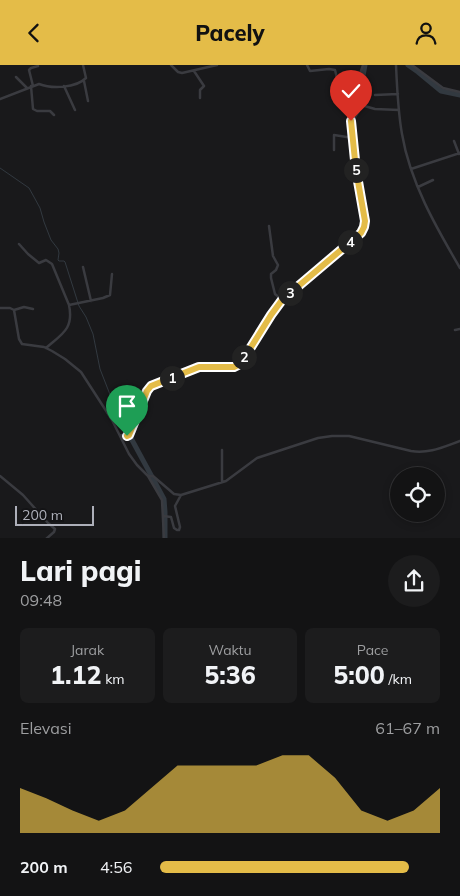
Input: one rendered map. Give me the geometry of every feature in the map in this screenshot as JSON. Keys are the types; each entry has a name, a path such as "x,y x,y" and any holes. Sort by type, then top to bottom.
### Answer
{"street":[{"path":"83,65 88,101"},
{"path":"171,65 178,72 182,73 217,65"},
{"path":"306,65 310,71 335,70 337,93 341,100 380,110 399,110"},
{"path":"120,435 129,435 147,391 151,386 199,367 234,367 238,365 282,300 361,233 365,221 356,170 351,121 361,105 361,71 363,65"},
{"path":"396,65 402,134 410,169 436,225 460,268"},
{"path":"412,65 443,88 460,93"},
{"path":"38,66 29,69 33,109 37,111 50,111 54,115"},
{"path":"194,71 204,86 200,91 200,98"},
{"path":"16,77 27,88"},
{"path":"0,99 39,83 49,87 64,86 84,81"},
{"path":"64,86 75,110"},
{"path":"374,95 398,94"},
{"path":"334,150 334,135 353,138"},
{"path":"410,169 459,153 454,141"},
{"path":"418,187 433,180"},
{"path":"269,226 273,257 278,265 271,274 271,278 275,294 282,300"},
{"path":"19,244 38,263 46,260 52,264 69,305 71,319 69,325 46,348"},
{"path":"82,267 91,301"},
{"path":"69,305 110,295 112,274"},
{"path":"0,308 14,310 24,307 33,309"},
{"path":"14,310 20,342 46,348 81,371 102,403 129,454 137,465 174,495 181,495 222,482 257,458 325,437 349,436 421,452 434,450 460,441"},
{"path":"455,330 460,329"},
{"path":"222,450 222,482"},
{"path":"0,476 23,495 55,529 47,538"},
{"path":"150,476 161,498 164,516 164,538"},
{"path":"164,516 171,517 175,529 179,530 175,506 181,495"}],"waterway":[{"path":"320,269 362,234 367,226 352,120 363,99 362,81 365,65"},
{"path":"408,65 441,91 460,95"},
{"path":"0,168 29,188 40,208 51,240 58,249 58,260 65,262 79,306 93,334 100,369 127,434"},
{"path":"276,310 308,280"},
{"path":"165,538 164,499 131,437 149,391 154,387 200,369 236,368 241,365 246,357"}],"route":[{"path":"127,436 151,386 199,367 234,367 241,363 282,300 361,233 365,221 356,170 351,121"}]}
